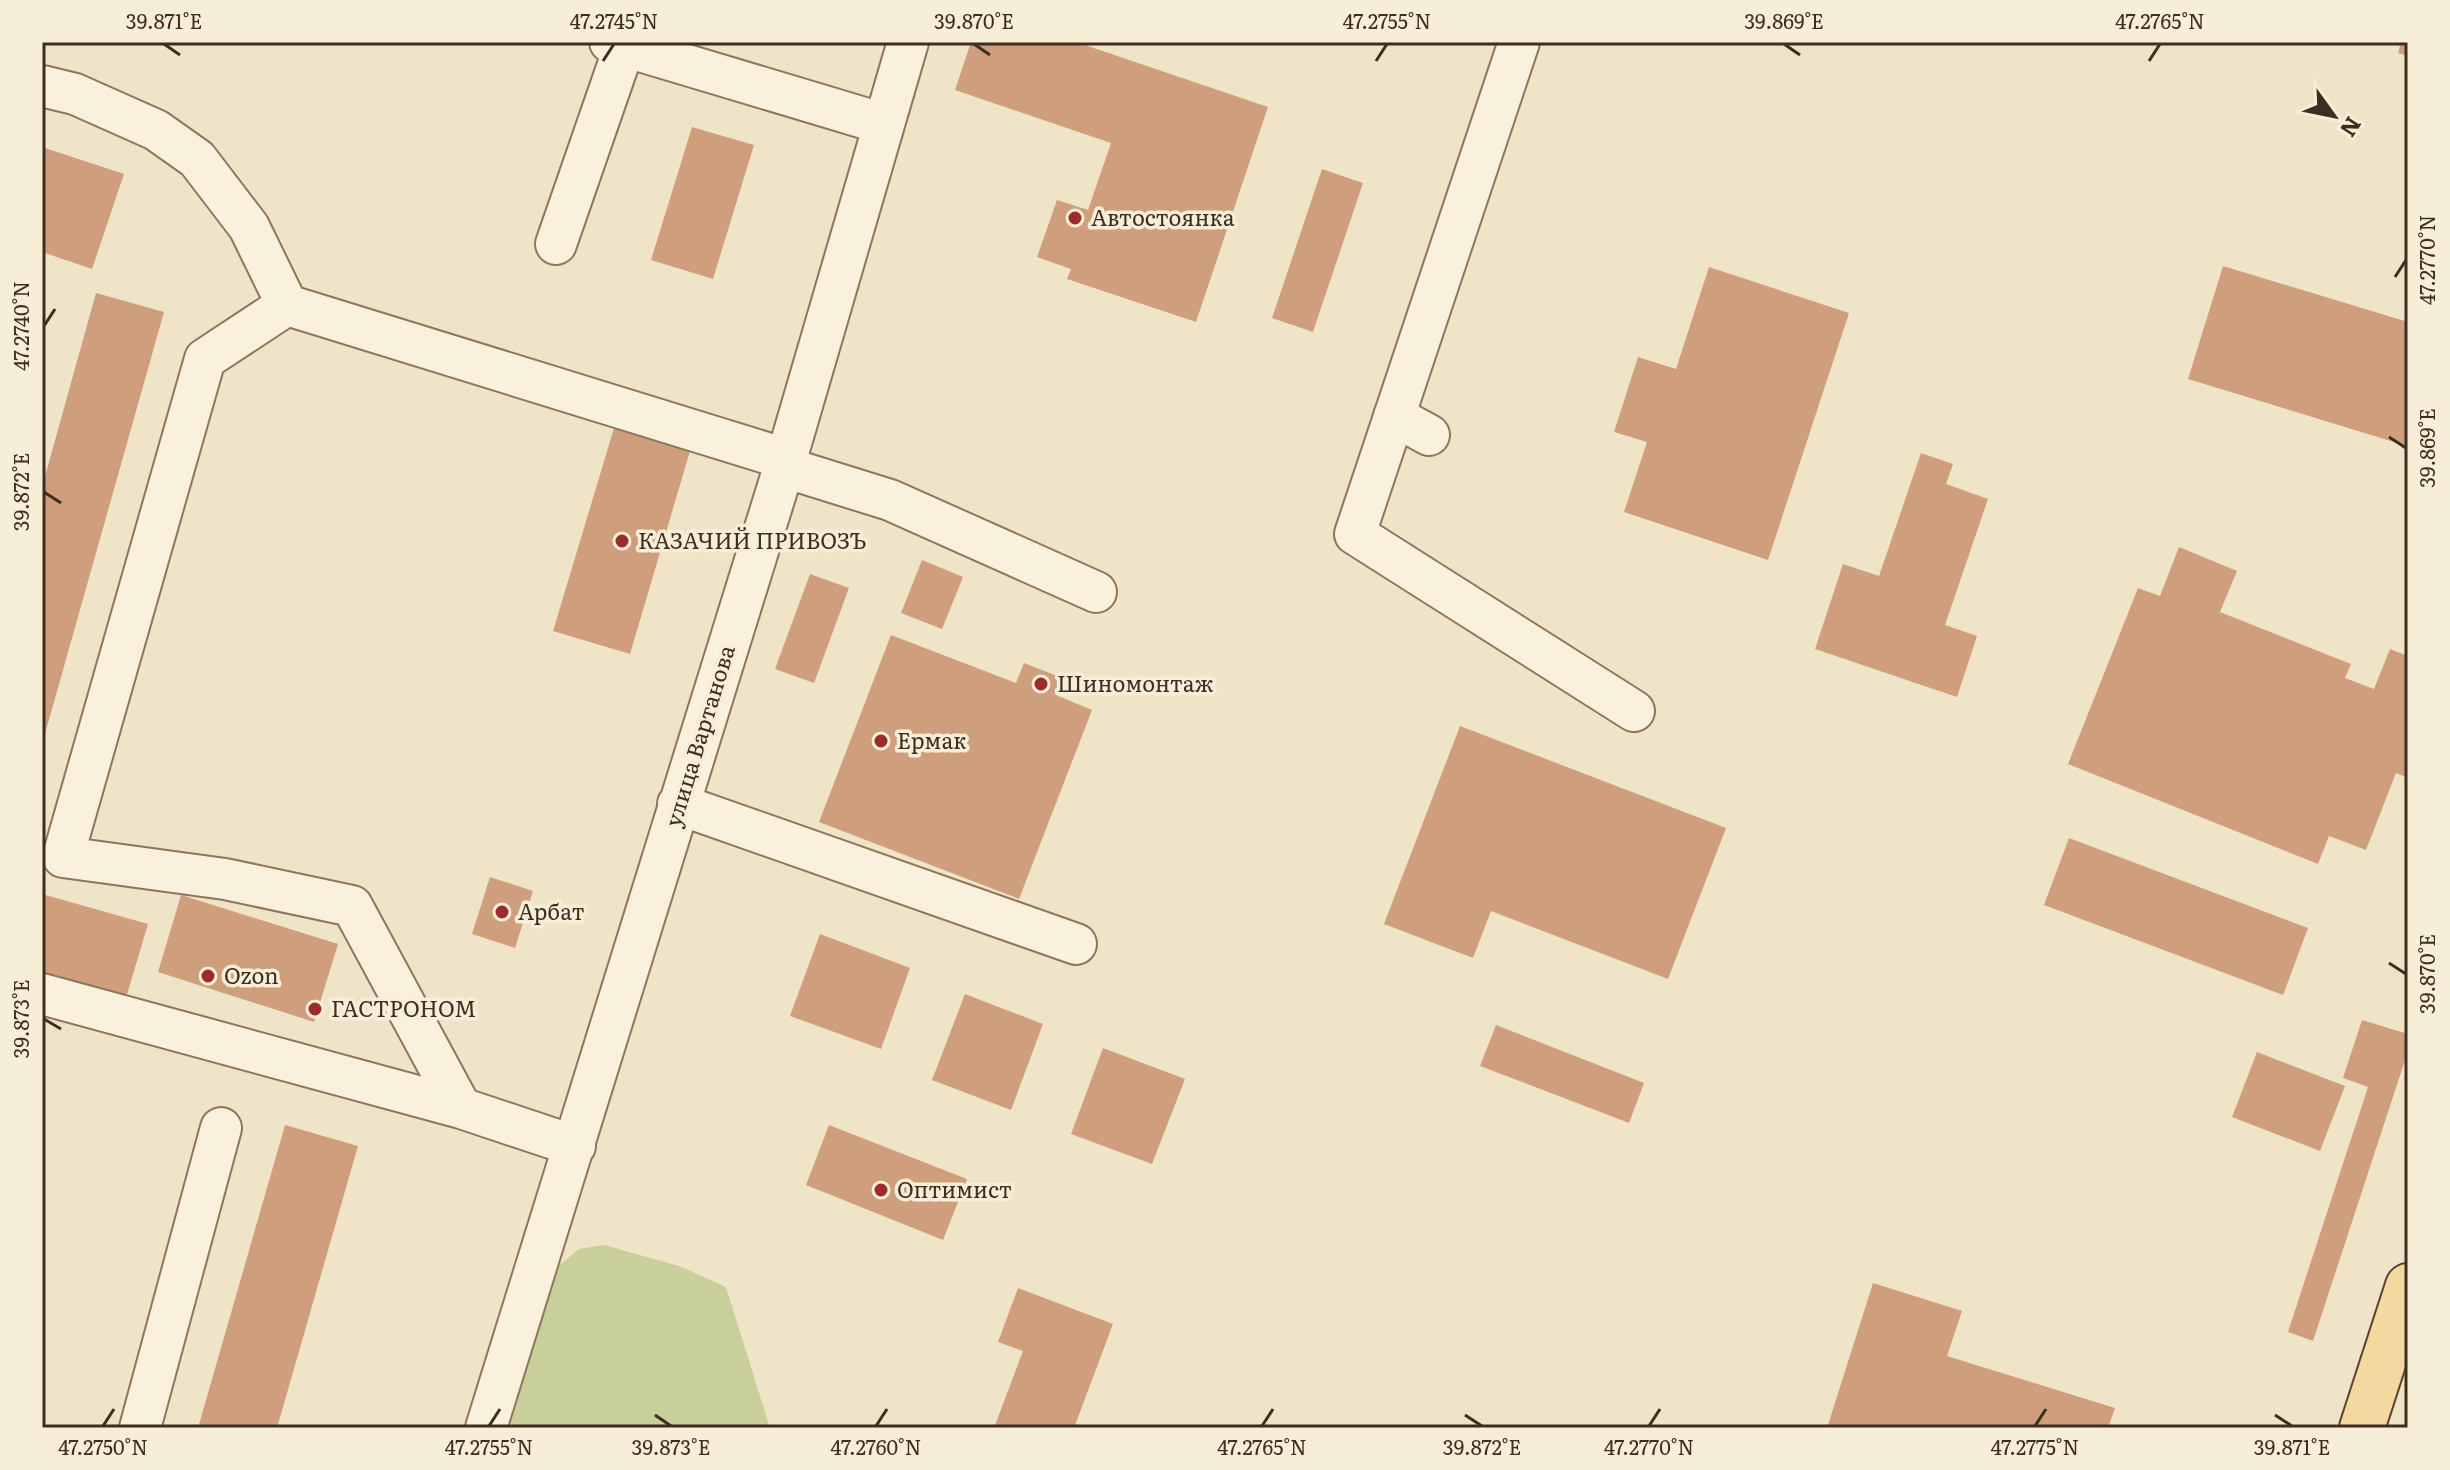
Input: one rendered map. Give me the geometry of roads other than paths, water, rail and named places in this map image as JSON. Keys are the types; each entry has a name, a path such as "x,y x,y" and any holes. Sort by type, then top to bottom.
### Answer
{"main road":[{"path":"2362,1428 2408,1286"}],"street":[{"name":"улица Вартанова","path":"486,1428 785,463 908,42"},
{"path":"1519,42 1355,534 1634,711"},
{"path":"556,244 620,44 884,124"},
{"path":"42,86 75,94 156,130 197,159 249,227 287,305 785,463 890,500 1096,592"},
{"path":"287,305 205,359 63,857 225,879 352,906 461,1108"},
{"path":"1394,416 1429,435"},
{"path":"678,804 1076,944"},
{"path":"42,994 461,1108 575,1146"},
{"path":"140,1428 221,1128"}],"place":[{"name":"Автостоянка","path":"1075,218"},
{"name":"КАЗАЧИЙ ПРИВОЗЪ","path":"622,541"},
{"name":"Шиномонтаж","path":"1041,684"},
{"name":"Ермак","path":"881,741"},
{"name":"Арбат","path":"502,912"},
{"name":"Ozon","path":"208,976"},
{"name":"ГАСТРОНОМ","path":"315,1009"},
{"name":"Оптимист","path":"881,1190"}]}
